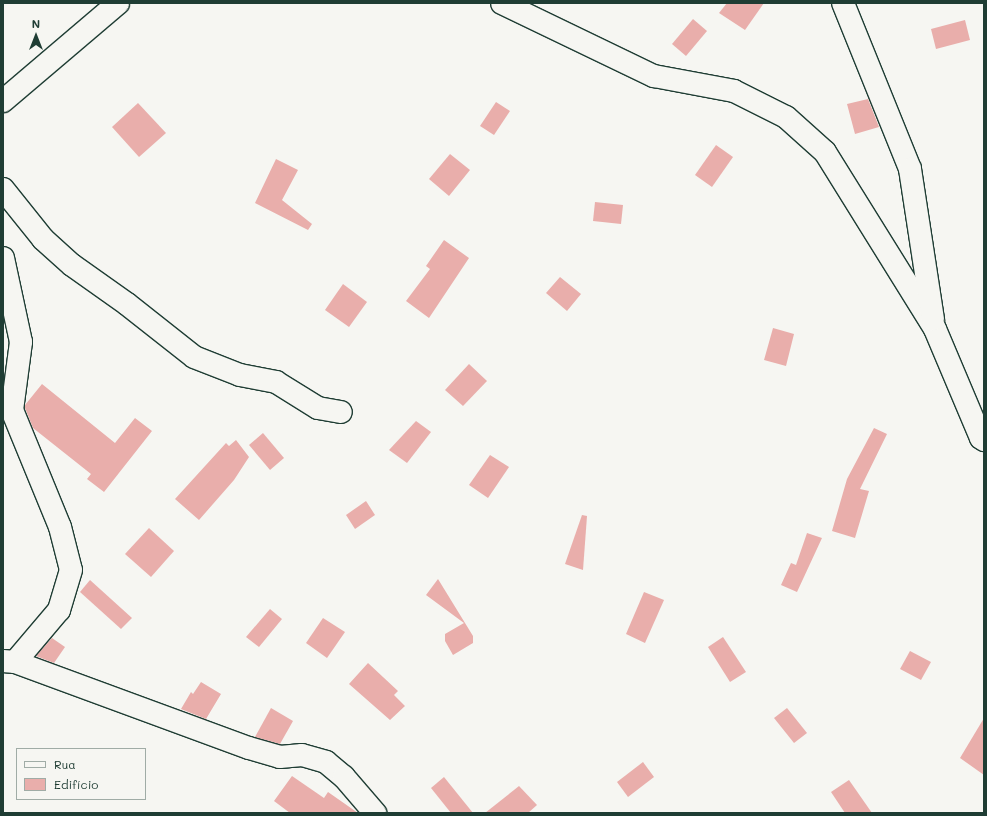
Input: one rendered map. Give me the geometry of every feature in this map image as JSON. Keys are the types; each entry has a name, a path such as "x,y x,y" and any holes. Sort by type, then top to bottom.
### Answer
{"street":[{"path":"3,101 118,3"},
{"path":"502,3 654,76 734,91 786,117 825,152 935,329 981,438 984,440"},
{"path":"843,3 910,169 935,329"},
{"path":"3,189 43,239 72,265 127,304 194,357 240,375 276,382 318,408 341,412"},
{"path":"3,258 21,342 12,410 60,527 71,570 59,610 9,662 250,748 280,757 302,754 326,762 344,777 375,813"}],"building":[{"path":"727,3 764,3 745,30 719,13"},
{"path":"693,19 707,31 686,56 672,44"},
{"path":"965,20 970,40 936,49 931,29"},
{"path":"868,99 879,127 855,134 847,104"},
{"path":"496,102 510,111 494,135 480,126"},
{"path":"138,103 166,133 139,157 112,127"},
{"path":"716,145 733,157 712,187 695,175"},
{"path":"450,154 470,170 449,196 429,179"},
{"path":"276,159 298,170 282,200 312,224 308,230 255,203"},
{"path":"595,202 623,205 621,224 593,221"},
{"path":"444,240 469,258 429,318 406,301 430,269 426,266"},
{"path":"560,277 581,294 567,311 546,293"},
{"path":"343,284 367,302 349,327 325,310"},
{"path":"773,328 794,334 786,366 764,360"},
{"path":"469,364 487,381 463,406 445,390"},
{"path":"42,384 115,443 135,418 152,431 104,492 87,479 91,474 33,428 25,405"},
{"path":"416,421 431,432 407,463 389,450"},
{"path":"874,428 887,434 860,489 869,491 855,538 832,531 847,479"},
{"path":"263,433 284,458 270,470 249,445"},
{"path":"236,440 249,457 234,480 199,520 175,499 226,443 229,446"},
{"path":"490,455 509,467 488,498 469,485"},
{"path":"366,501 375,515 355,529 346,515"},
{"path":"582,515 587,516 583,570 565,564"},
{"path":"149,528 174,551 151,577 125,554"},
{"path":"807,533 822,538 797,592 781,585 791,563 796,565"},
{"path":"438,579 473,636 473,643 453,655 445,641 445,634 464,623 426,595"},
{"path":"90,580 132,618 121,629 80,592"},
{"path":"644,592 664,600 645,643 626,634"},
{"path":"270,609 282,619 259,647 246,637"},
{"path":"323,618 345,632 327,658 306,643"},
{"path":"723,637 746,672 730,682 708,647"},
{"path":"52,638 65,647 54,663 36,656"},
{"path":"910,651 931,662 921,680 900,669"},
{"path":"368,663 398,691 394,695 405,706 390,720 349,684"},
{"path":"201,682 221,694 206,719 181,709 191,692 193,694"},
{"path":"271,708 293,721 280,744 255,737"},
{"path":"787,708 807,733 794,743 774,718"},
{"path":"984,718 984,775 960,758"},
{"path":"643,762 654,777 628,797 617,782"},
{"path":"292,776 324,798 328,792 358,813 290,813 274,801"},
{"path":"444,777 473,813 451,813 431,788"},
{"path":"849,780 872,813 845,813 831,792"},
{"path":"519,786 537,805 528,813 485,813"}]}
